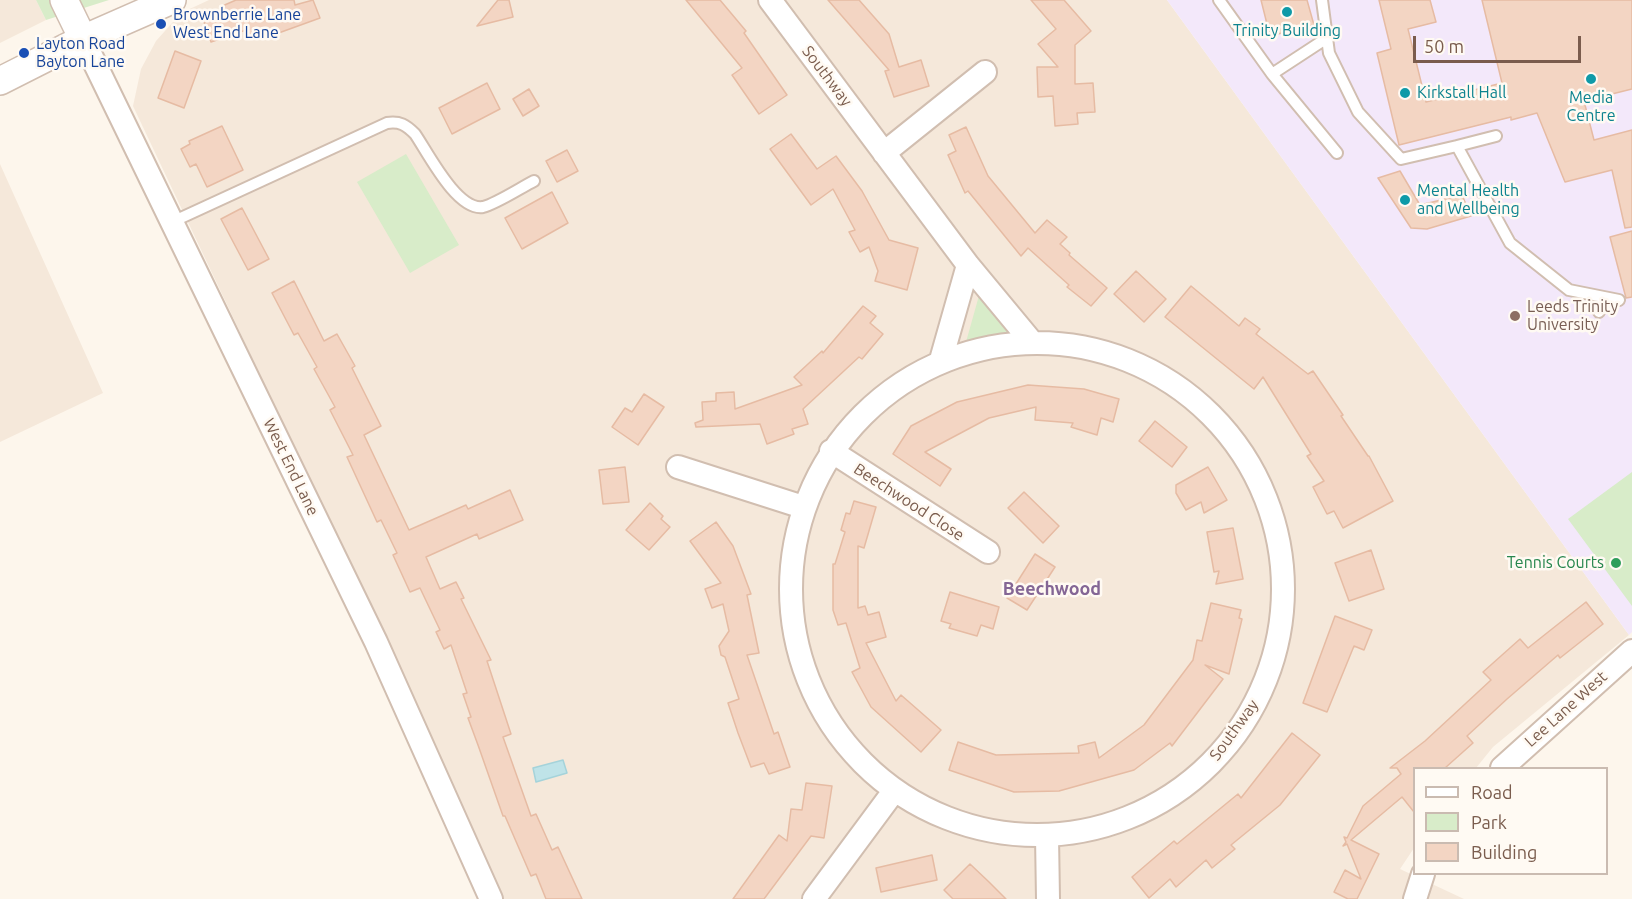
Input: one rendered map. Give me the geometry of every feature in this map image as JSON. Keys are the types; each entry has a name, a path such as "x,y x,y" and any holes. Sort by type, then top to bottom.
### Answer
{"street":[{"path":"64,0 83,39"},
{"path":"0,81 83,39 172,0"},
{"name":"Southway","path":"770,0 968,265 1031,341"},
{"name":"West End Lane","path":"83,39 376,642 491,899"},
{"path":"884,153 985,72"},
{"path":"942,360 968,265"},
{"name":"Southway","path":"1031,341 1095,348 1155,371 1207,409 1248,459 1274,517 1284,580 1278,644 1256,704 1219,757 1169,798 1110,825 1047,836 967,826 894,791 858,761 827,720 804,674 790,607 790,562 803,507 831,451 861,414 899,383 942,360 985,347 1031,341"},
{"name":"Beechwood Close","path":"831,451 988,552"},
{"path":"678,467 803,507"},
{"name":"Lee Lane West","path":"1503,767 1632,651"},
{"path":"814,899 894,791"},
{"path":"1047,836 1048,899"},
{"path":"1415,899 1422,875"}],"lane":[{"path":"1219,0 1272,74 1337,153"},
{"path":"1322,0 1329,53 1358,112 1401,159 1496,136"},
{"path":"1272,74 1328,38"},
{"path":"172,222 387,123 396,122 407,125 457,196 474,207 484,207 534,181"},
{"path":"1457,146 1510,243 1569,290 1619,300"},
{"path":"1599,312 1603,297"}],"shaded area":[{"path":"0,0 36,0 46,20 0,43"},
{"path":"209,0 1167,0 1629,635 1493,747 1477,767 1413,767 1413,850 1400,869 1464,899 502,899 133,106 141,69 156,41 181,13"},
{"name":"Leeds Trinity University","path":"1167,0 1632,0 1632,632 1629,635"},
{"path":"0,164 103,393 0,442"}],"green space":[{"path":"36,0 109,0 46,20"},
{"path":"406,154 459,245 410,273 357,182"},
{"path":"980,292 1010,332 966,342"},
{"name":"Tennis Courts","path":"1632,472 1632,606 1568,519"}],"water":[{"path":"563,760 567,773 536,782 533,768"}],"building":[{"path":"236,0 294,0 295,5 313,0 320,18 262,39 259,33 249,37 246,30 211,42 204,22 223,15 220,7"},
{"path":"498,0 509,0 513,17 477,26"},
{"path":"686,0 720,0 746,31 744,33 787,95 759,114 732,75 742,68"},
{"path":"828,0 859,0 889,34 899,67 921,60 929,86 894,97 885,71 889,70"},
{"path":"1031,0 1064,0 1091,31 1075,45 1075,84 1093,83 1095,112 1077,113 1078,124 1055,126 1053,96 1038,97 1037,67 1058,67 1038,44 1056,29"},
{"name":"Trinity Building","path":"1261,0 1307,0 1314,25 1270,36"},
{"path":"1379,0 1430,0 1436,22 1408,29 1426,102 1502,83 1482,0 1632,0 1632,89 1584,101 1594,140 1632,130 1632,227 1625,228 1612,170 1565,182 1537,113 1511,120 1511,117 1399,145 1377,53 1391,49"},
{"path":"175,51 201,61 184,108 158,98"},
{"path":"487,83 500,109 452,134 439,108"},
{"path":"529,89 539,106 523,116 513,99"},
{"path":"222,126 243,170 207,187 196,164 190,167 181,149 190,144 189,141"},
{"path":"966,127 988,176 1035,233 1047,220 1067,237 1060,244 1070,253 1069,255 1107,288 1091,306 1067,287 1069,285 1028,248 1021,256 968,191 965,193 948,155 956,151 949,135"},
{"path":"791,134 817,169 836,156 862,191 889,240 918,248 907,290 875,281 878,271 869,247 860,252 849,232 855,230 833,189 811,205 770,149"},
{"path":"567,150 578,171 557,182 546,161"},
{"name":"Mental Health and Wellbeing","path":"1400,171 1420,205 1462,195 1471,216 1427,229 1411,228 1378,178"},
{"path":"552,192 568,223 522,249 505,218"},
{"path":"242,208 269,259 248,270 221,219"},
{"path":"1632,231 1632,297 1626,298 1610,237"},
{"path":"1136,271 1166,299 1144,322 1114,294"},
{"path":"294,281 324,341 337,334 355,366 352,368 381,426 364,435 409,530 466,505 468,509 510,490 523,520 479,539 477,534 426,557 440,589 456,582 464,598 461,599 491,660 487,661 511,734 503,737 531,816 536,814 552,850 558,847 582,899 546,899 536,874 531,876 505,816 503,816 468,718 471,717 463,694 467,693 451,645 444,649 436,632 440,630 420,588 410,592 393,555 397,553 381,520 377,522 347,457 353,455 330,410 335,407 314,369 317,367 298,333 294,335 272,293"},
{"path":"1191,286 1239,326 1245,318 1260,329 1256,334 1308,374 1313,371 1369,456 1393,501 1343,528 1334,511 1327,514 1313,487 1324,481 1307,456 1311,454 1263,377 1254,389 1165,317"},
{"path":"863,306 876,316 870,323 883,334 862,359 859,357 803,409 808,424 792,429 794,434 767,444 760,424 696,427 695,423 703,420 702,402 716,401 716,393 734,392 735,409 802,385 794,377 822,351 823,353"},
{"path":"1028,385 1084,389 1119,399 1113,422 1101,418 1097,435 1071,427 1073,423 1035,420 1036,407 989,418 925,452 951,469 940,486 893,454 911,426 957,402"},
{"path":"644,394 664,407 638,445 612,427 625,408 632,412"},
{"path":"1155,421 1187,447 1172,467 1139,441"},
{"path":"625,467 629,502 603,504 599,470"},
{"path":"1208,467 1227,500 1204,513 1201,502 1186,510 1176,493 1176,485"},
{"path":"1024,492 1059,526 1043,543 1008,508"},
{"path":"854,501 876,507 864,548 858,546 858,608 865,606 868,615 879,612 886,637 866,643 896,701 901,695 941,730 921,752 871,707 852,672 860,668 846,623 838,625 833,610 833,564 835,564 845,532 841,530 846,513 850,514"},
{"path":"650,503 670,527 649,550 626,530"},
{"path":"716,522 733,546 751,594 747,595 759,653 747,655 774,734 778,732 790,767 769,774 764,763 751,767 738,733 728,703 739,699 719,646 729,631 723,604 712,608 705,589 721,583 690,541"},
{"path":"1233,528 1243,579 1216,584 1219,571 1214,572 1207,532"},
{"path":"1371,550 1384,589 1349,601 1335,563"},
{"path":"1035,554 1055,567 1027,610 1007,598"},
{"path":"950,592 999,607 993,629 981,625 977,636 949,628 951,624 941,621"},
{"path":"1586,602 1603,624 1560,658 1558,655 1507,699 1467,736 1473,743 1446,767 1413,767 1413,811 1402,797 1351,840 1379,854 1357,899 1348,899 1334,892 1345,870 1361,879 1347,844 1343,846 1346,842 1344,837 1347,838 1363,806 1401,774 1397,768 1390,768 1425,741 1491,680 1483,672 1520,639 1528,648"},
{"path":"1211,603 1241,610 1239,618 1242,619 1229,674 1205,665 1223,679 1172,746 1170,743 1134,770 1059,791 1014,792 949,770 958,742 996,755 1079,753 1078,746 1095,742 1099,758 1144,725 1193,660 1197,640 1202,641"},
{"path":"1335,616 1372,630 1364,650 1354,646 1327,712 1303,703"},
{"path":"1292,733 1320,755 1280,805 1231,845 1235,849 1212,868 1206,860 1176,887 1170,879 1149,898 1132,877 1174,841 1177,844 1238,794 1241,798"},
{"path":"806,783 832,786 824,838 811,836 764,899 733,899 779,835 787,841 791,809 802,810"},
{"path":"932,855 937,880 881,892 876,868"},
{"path":"970,864 1006,899 953,899 944,890"}],"place":[{"name":"Trinity Building","path":"1287,12"},
{"name":"Brownberrie Lane West End Lane","path":"161,24"},
{"name":"Layton Road Bayton Lane","path":"24,53"},
{"name":"Media Centre","path":"1591,79"},
{"name":"Kirkstall Hall","path":"1405,93"},
{"name":"Mental Health and Wellbeing","path":"1405,200"},
{"name":"Leeds Trinity University","path":"1515,316"},
{"name":"Tennis Courts","path":"1616,563"}],"district":[{"name":"Beechwood","path":"1052,589"}]}
